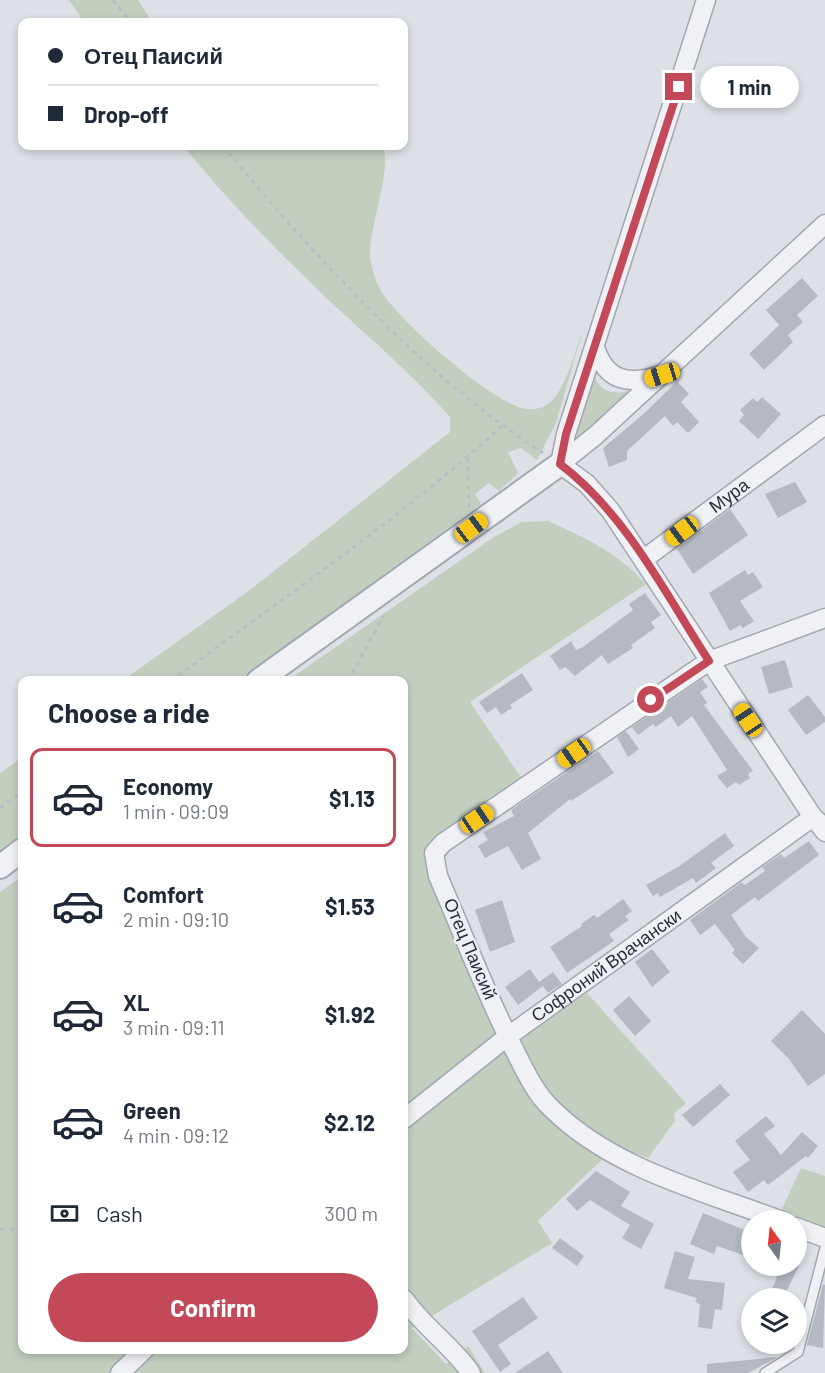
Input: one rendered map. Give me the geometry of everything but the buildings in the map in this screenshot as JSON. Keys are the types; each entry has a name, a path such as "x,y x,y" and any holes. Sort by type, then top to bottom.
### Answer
{"street":[{"path":"560,464 566,434 706,0"},
{"path":"265,676 560,464 662,375 825,224"},
{"path":"595,348 600,363 609,373 620,378 632,382 662,375"},
{"name":"Мура","path":"644,559 820,428"},
{"path":"560,464 587,484 610,510 825,832"},
{"path":"709,661 825,618"},
{"name":"Отец Паисий","path":"709,661 443,843 434,853 438,876 507,1037 529,1078 549,1107 578,1132 605,1149 647,1170 753,1210"},
{"name":"Софроний Врачански","path":"408,1116 507,1037 819,822"},
{"path":"0,867 18,853"},
{"path":"807,1231 825,1238"},
{"path":"408,1304 439,1341 462,1359 471,1373"},
{"path":"120,1373 140,1354"}],"lane":[{"path":"765,1373 798,1352 825,1248"}],"path":[{"path":"113,0 128,18"},
{"path":"226,150 285,221 381,319 450,382 503,425 560,464"},
{"path":"178,676 468,457 503,425"},
{"path":"468,457 467,487 471,528"},
{"path":"351,676 384,614"},
{"path":"0,808 18,795"},
{"path":"0,1229 18,1229"}],"green space":[{"path":"69,0 138,0 149,18 81,18"},
{"path":"186,150 383,150 385,167 383,182 370,245 373,272 379,287 403,318 447,359 471,378 513,405 534,409 545,406 552,400 564,383 583,330 556,423 537,460 521,448 508,452 518,473 499,491 489,483 475,494 481,504 244,676 129,676 250,590 450,432 450,417 435,400 318,290 232,202"},
{"path":"594,375 601,386 609,392 633,390 572,442"},
{"path":"548,521 589,540 623,562 646,584 470,702 532,794 453,845 444,861 446,873 516,1038 587,993 686,1103 674,1114 675,1121 648,1158 615,1147 538,1221 552,1243 412,1328 446,1364 468,1346 485,1373 0,1373 0,892 18,879 18,1354 408,1354 408,676 294,676 494,537 522,522"},
{"path":"18,760 18,840 0,853 0,774"},
{"path":"801,1168 825,1176 825,1228 807,1221 807,1210 781,1210"}],"route":[{"path":"651,700 709,661 610,510 587,484 560,464 566,434 679,87"}]}
